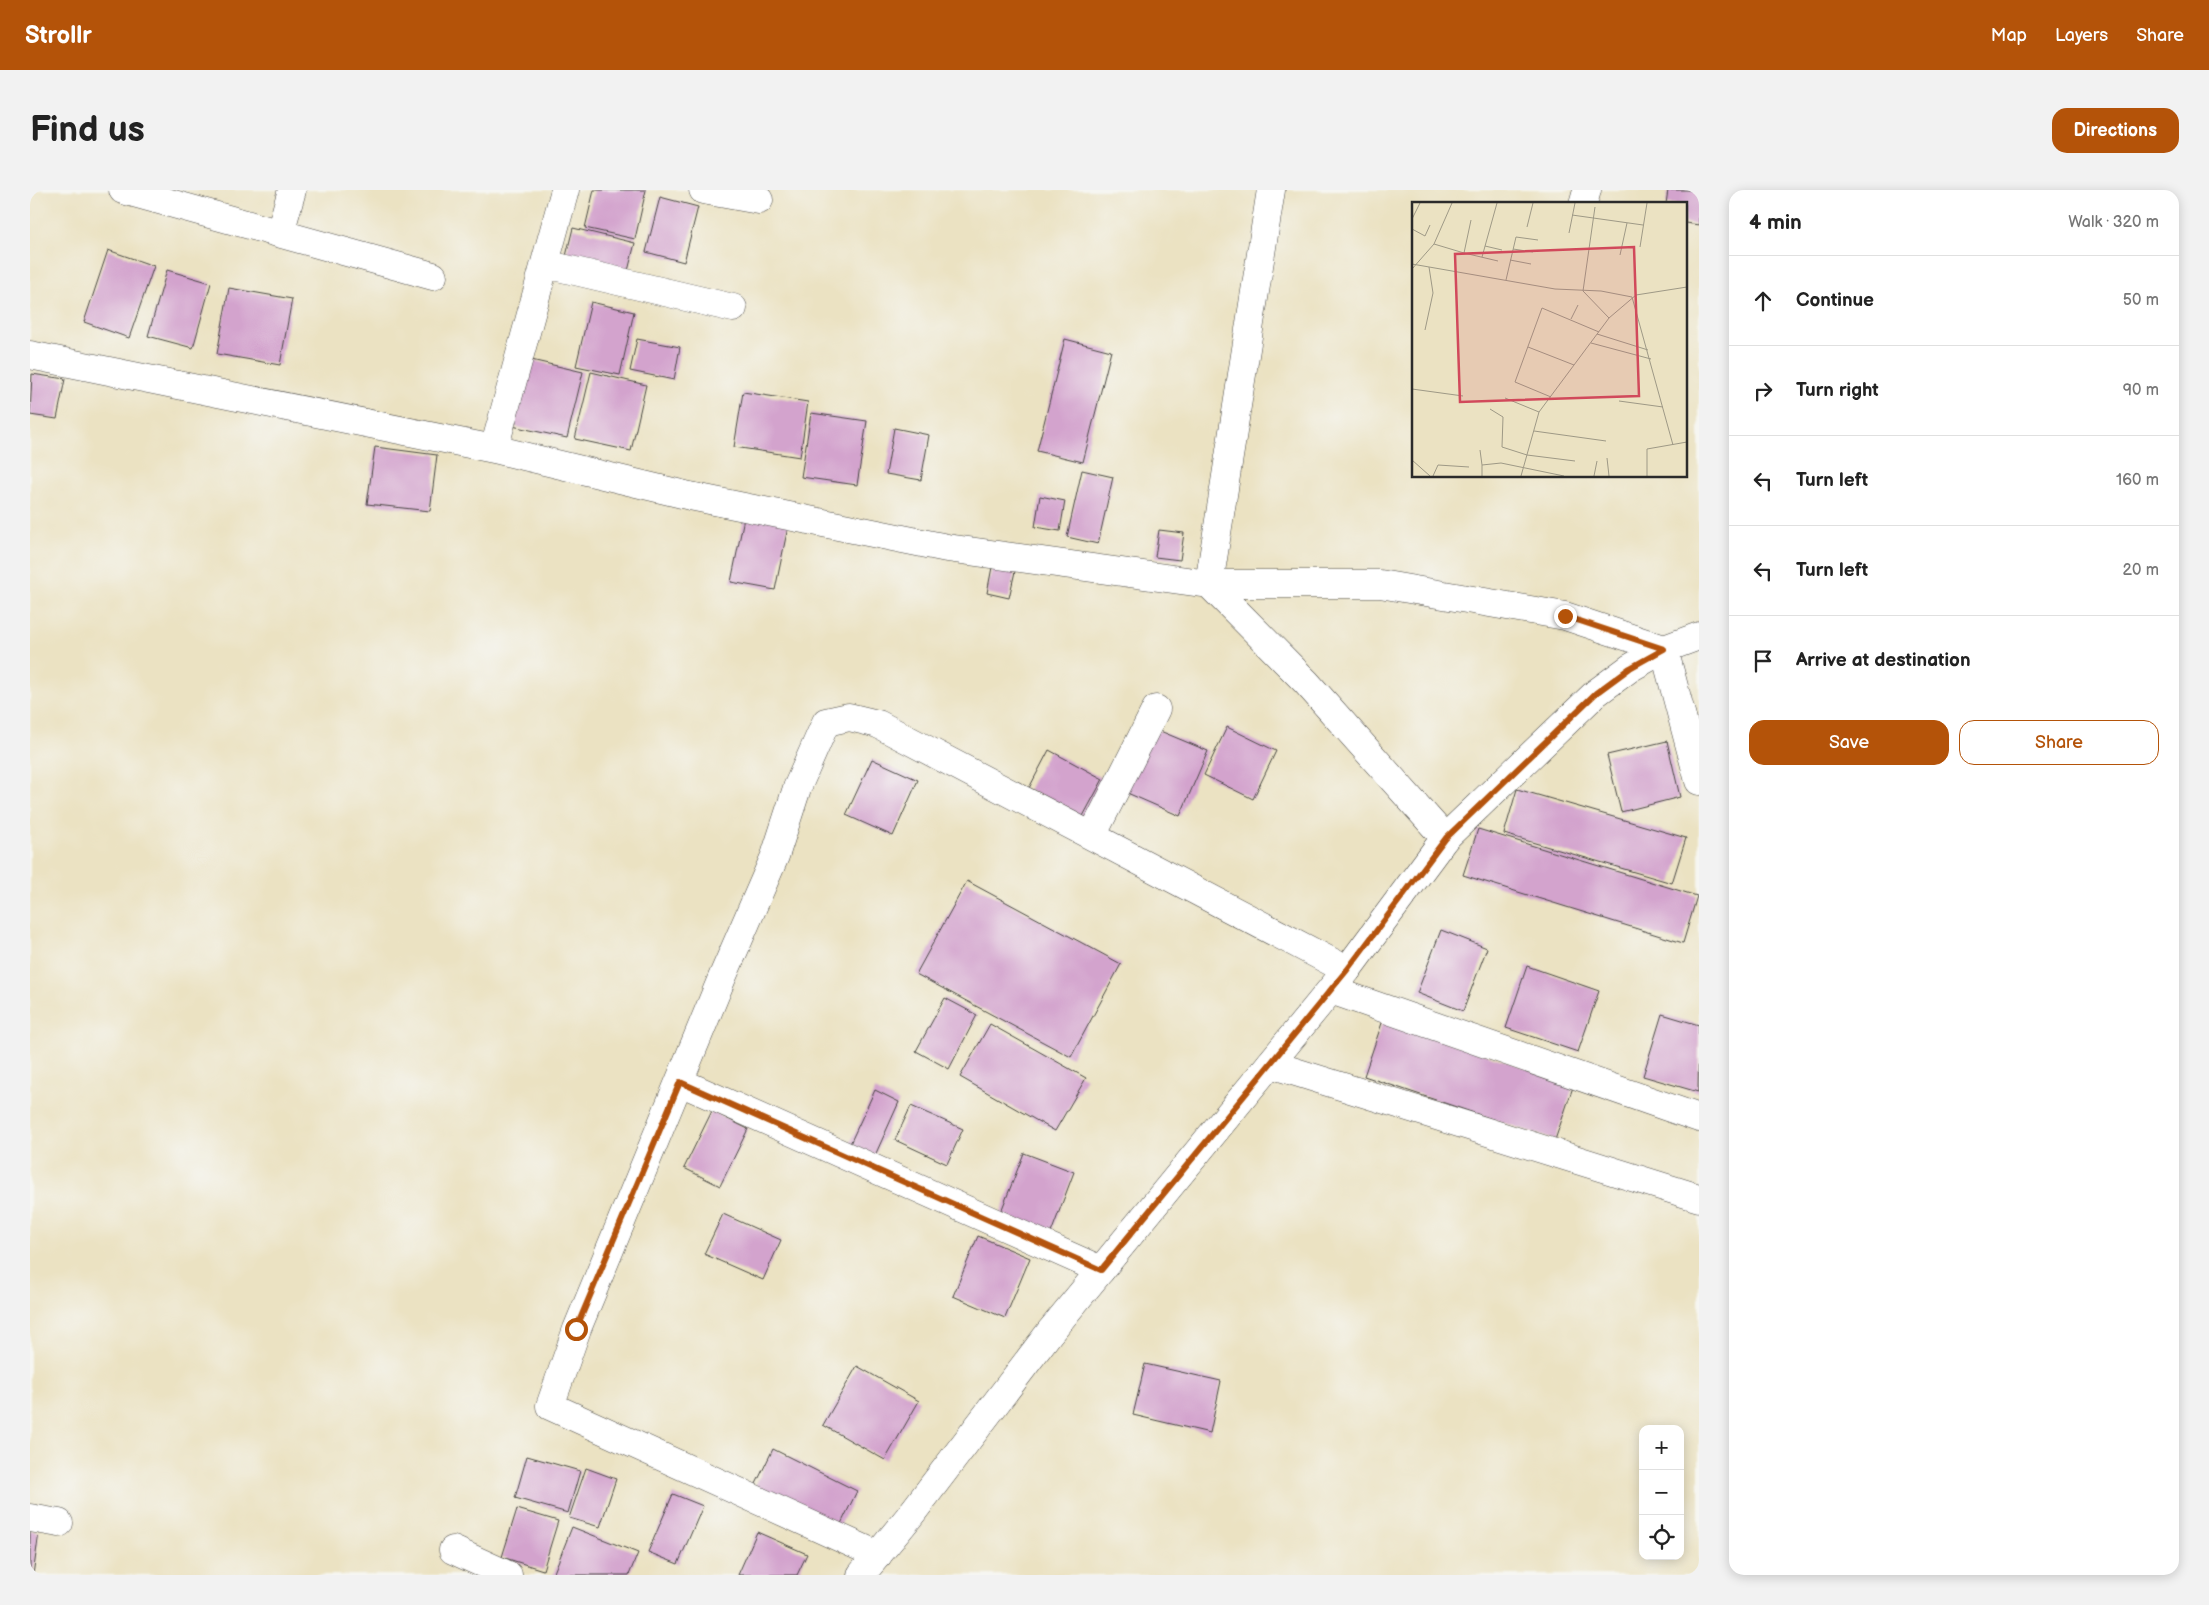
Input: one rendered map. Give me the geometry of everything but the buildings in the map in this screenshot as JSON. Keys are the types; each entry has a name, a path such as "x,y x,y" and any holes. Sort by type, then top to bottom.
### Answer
{"street":[{"path":"123,190 433,276"},
{"path":"280,233 292,190"},
{"path":"494,450 565,190"},
{"path":"703,190 759,200"},
{"path":"1209,584 1271,190"},
{"path":"545,264 733,308"},
{"path":"30,355 494,450 690,496 948,548 1209,584 1380,584 1565,616 1664,649"},
{"path":"1209,584 1306,682 1446,838"},
{"path":"1699,636 1664,649 1630,668 1596,693 1446,838 1339,980 1050,1332 870,1565 550,1406 576,1329 722,978 775,856 797,788 826,722 849,716 878,724 1092,836 1339,980 1699,1118"},
{"path":"1664,649 1699,781"},
{"path":"1092,836 1156,709"},
{"path":"1270,1064 1699,1198"},
{"path":"680,1082 1101,1270"},
{"path":"30,1518 59,1523"},
{"path":"453,1550 508,1575"}],"route":[{"path":"576,1329 680,1082 1101,1270 1347,970 1446,838 1596,693 1630,668 1664,649 1565,616"}]}
